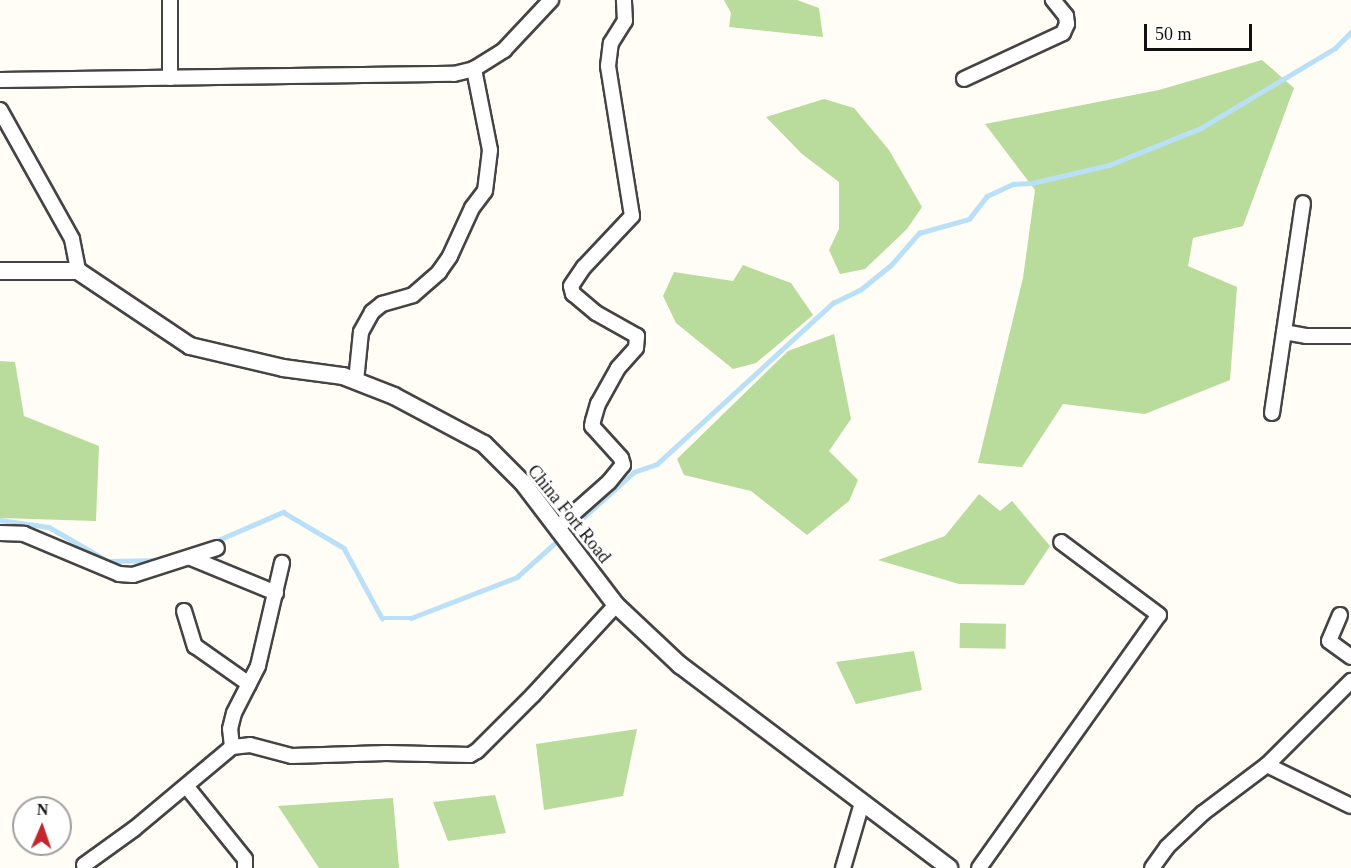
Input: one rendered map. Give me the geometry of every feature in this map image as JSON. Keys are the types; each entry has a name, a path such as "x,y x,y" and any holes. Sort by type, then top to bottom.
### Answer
{"street":[{"path":"170,0 170,78"},
{"path":"0,80 454,74 474,69 504,50 551,0"},
{"path":"557,528 609,482 623,465 621,458 592,426 592,421 598,404 618,368 636,348 637,336 596,313 573,294 571,286 584,267 632,216 608,66 611,43 625,21 624,0"},
{"path":"964,79 1063,33 1066,16 1053,0"},
{"path":"356,381 362,332 372,312 382,304 413,295 439,272 450,256 472,208 485,191 490,150 474,69"},
{"path":"0,110 72,239 78,271 0,271"},
{"path":"1272,413 1303,203"},
{"name":"China Fort Road","path":"78,271 190,346 283,368 343,376 394,396 484,444 524,483 616,605 680,665 950,868"},
{"path":"1284,332 1306,336 1351,336"},
{"path":"0,533 24,534 119,574 133,575 217,548"},
{"path":"979,868 1159,615 1061,542"},
{"path":"191,558 276,593"},
{"path":"232,747 230,729 234,713 258,666 282,563"},
{"path":"84,865 187,787 232,747 250,745 292,756 387,753 470,755 477,751 533,695 616,605"},
{"path":"184,611 195,646 249,684"},
{"path":"1340,615 1329,641 1351,657"},
{"path":"1156,867 1167,847 1203,813 1267,765 1351,681"},
{"path":"1267,765 1351,806"},
{"path":"187,787 245,859 245,868"},
{"path":"843,868 862,803"}],"green space":[{"path":"724,0 797,0 819,8 823,37 729,27 731,13"},
{"path":"1262,60 1294,88 1243,226 1193,238 1188,266 1237,287 1230,380 1145,414 1063,404 1022,467 978,463 1023,278 1035,190 985,124 1159,90"},
{"path":"824,99 854,108 889,150 922,207 907,229 865,269 840,274 829,250 839,229 839,182 802,154 766,117"},
{"path":"743,265 791,283 813,315 756,363 733,369 676,323 663,296 674,272 733,281"},
{"path":"834,334 851,419 829,451 858,480 849,501 807,535 751,491 684,475 677,459 788,351"},
{"path":"0,361 15,362 24,416 99,446 96,521 0,518"},
{"path":"979,494 1000,511 1012,501 1050,546 1024,585 959,584 878,560 945,536"},
{"path":"960,623 1006,624 1006,649 960,648"},
{"path":"914,651 922,690 856,704 836,662"},
{"path":"637,729 623,796 544,810 536,744"},
{"path":"495,795 506,833 448,841 433,802"},
{"path":"393,798 399,868 319,868 278,806"}],"waterway":[{"path":"209,544 283,512 344,548 382,618 411,618 517,577 634,472 657,464 833,303 860,290 891,265 919,233 969,219 987,196 1013,184 1032,183 1109,165 1201,128 1335,48 1351,32"},
{"path":"0,520 49,527 108,561 162,560"}]}
